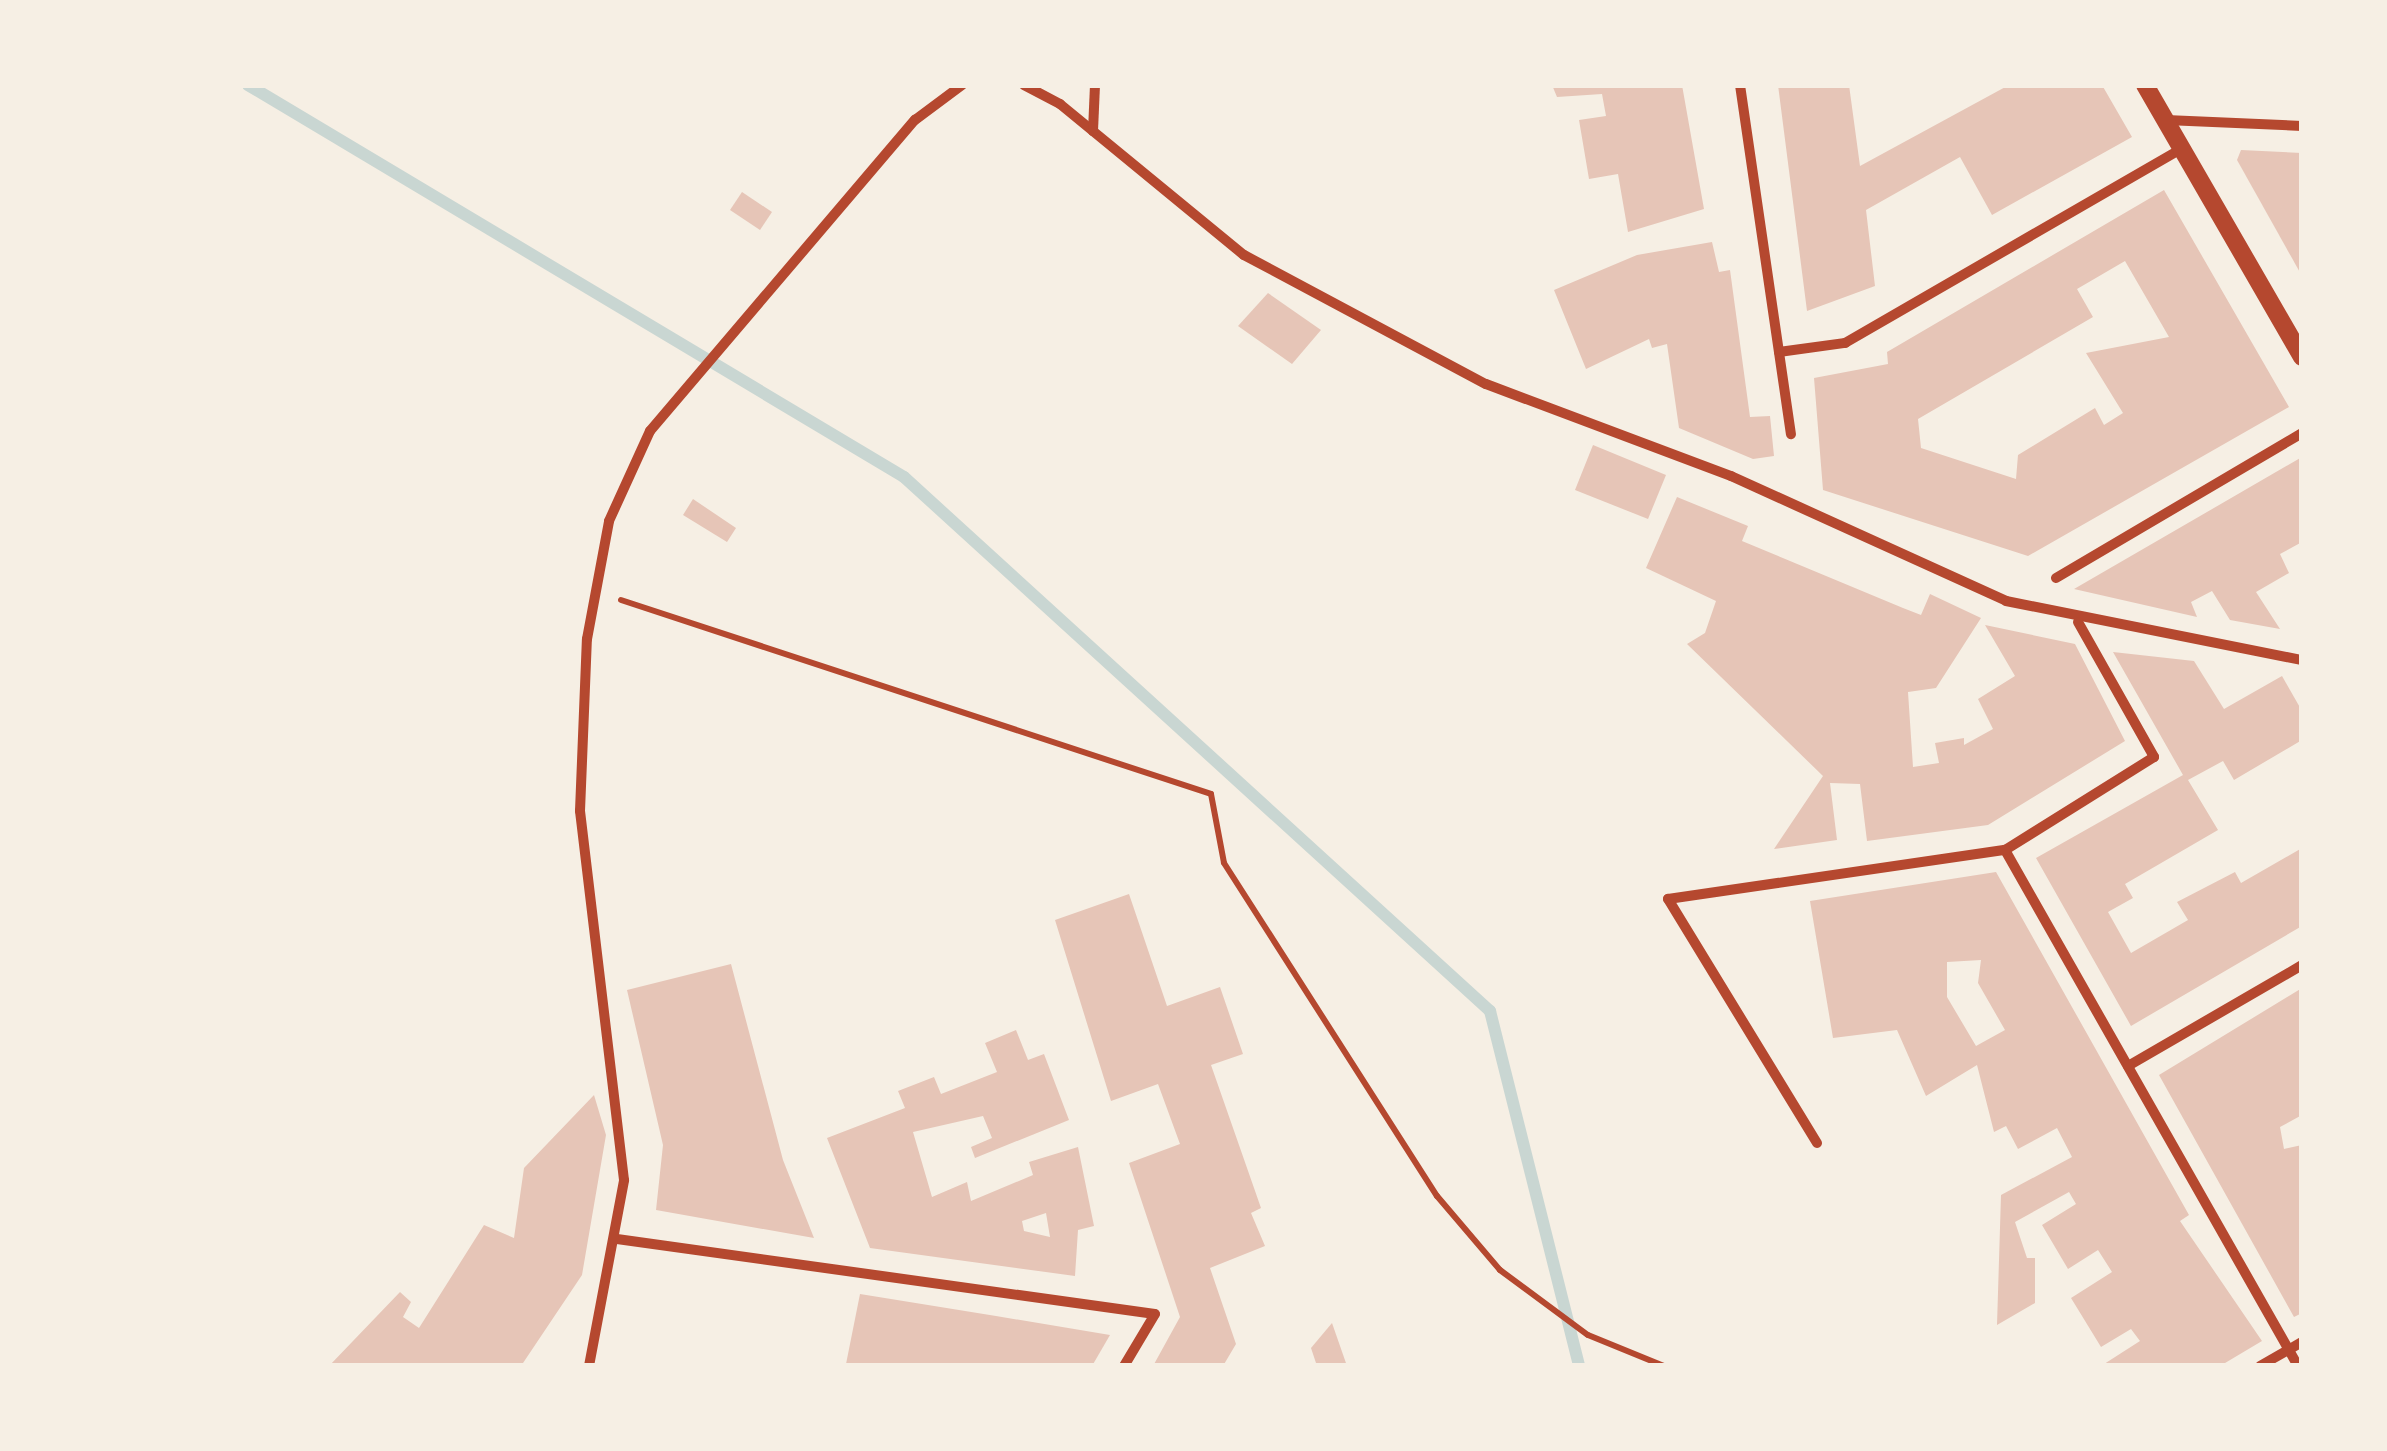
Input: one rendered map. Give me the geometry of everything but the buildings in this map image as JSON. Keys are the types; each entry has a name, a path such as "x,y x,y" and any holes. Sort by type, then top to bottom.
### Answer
{"street":[{"path":"589,1366 618,1238 624,1180 580,811 596,592 618,502 650,431 690,382 915,120 962,85"},
{"path":"1024,85 1093,132 1244,255 1342,315 2006,601 2078,622 2302,660"},
{"path":"1093,132 1095,85"},
{"path":"1740,85 1791,434"},
{"path":"2145,85 2302,357"},
{"path":"2166,120 2302,126"},
{"path":"1779,352 1845,343 2181,149"},
{"path":"2056,578 2302,433"},
{"path":"1817,1143 1668,898 2006,850 2154,758 2078,622"},
{"path":"2006,850 2298,1366"},
{"path":"2128,1066 2302,965"},
{"path":"618,1238 1155,1314 1124,1366"},
{"path":"2260,1366 2302,1342"}],"path":[{"path":"596,592 1211,794 1224,862 1437,1196 1500,1270 1588,1335 1664,1366"}],"waterway":[{"path":"248,85 904,477 1490,1011 1579,1366"}]}
